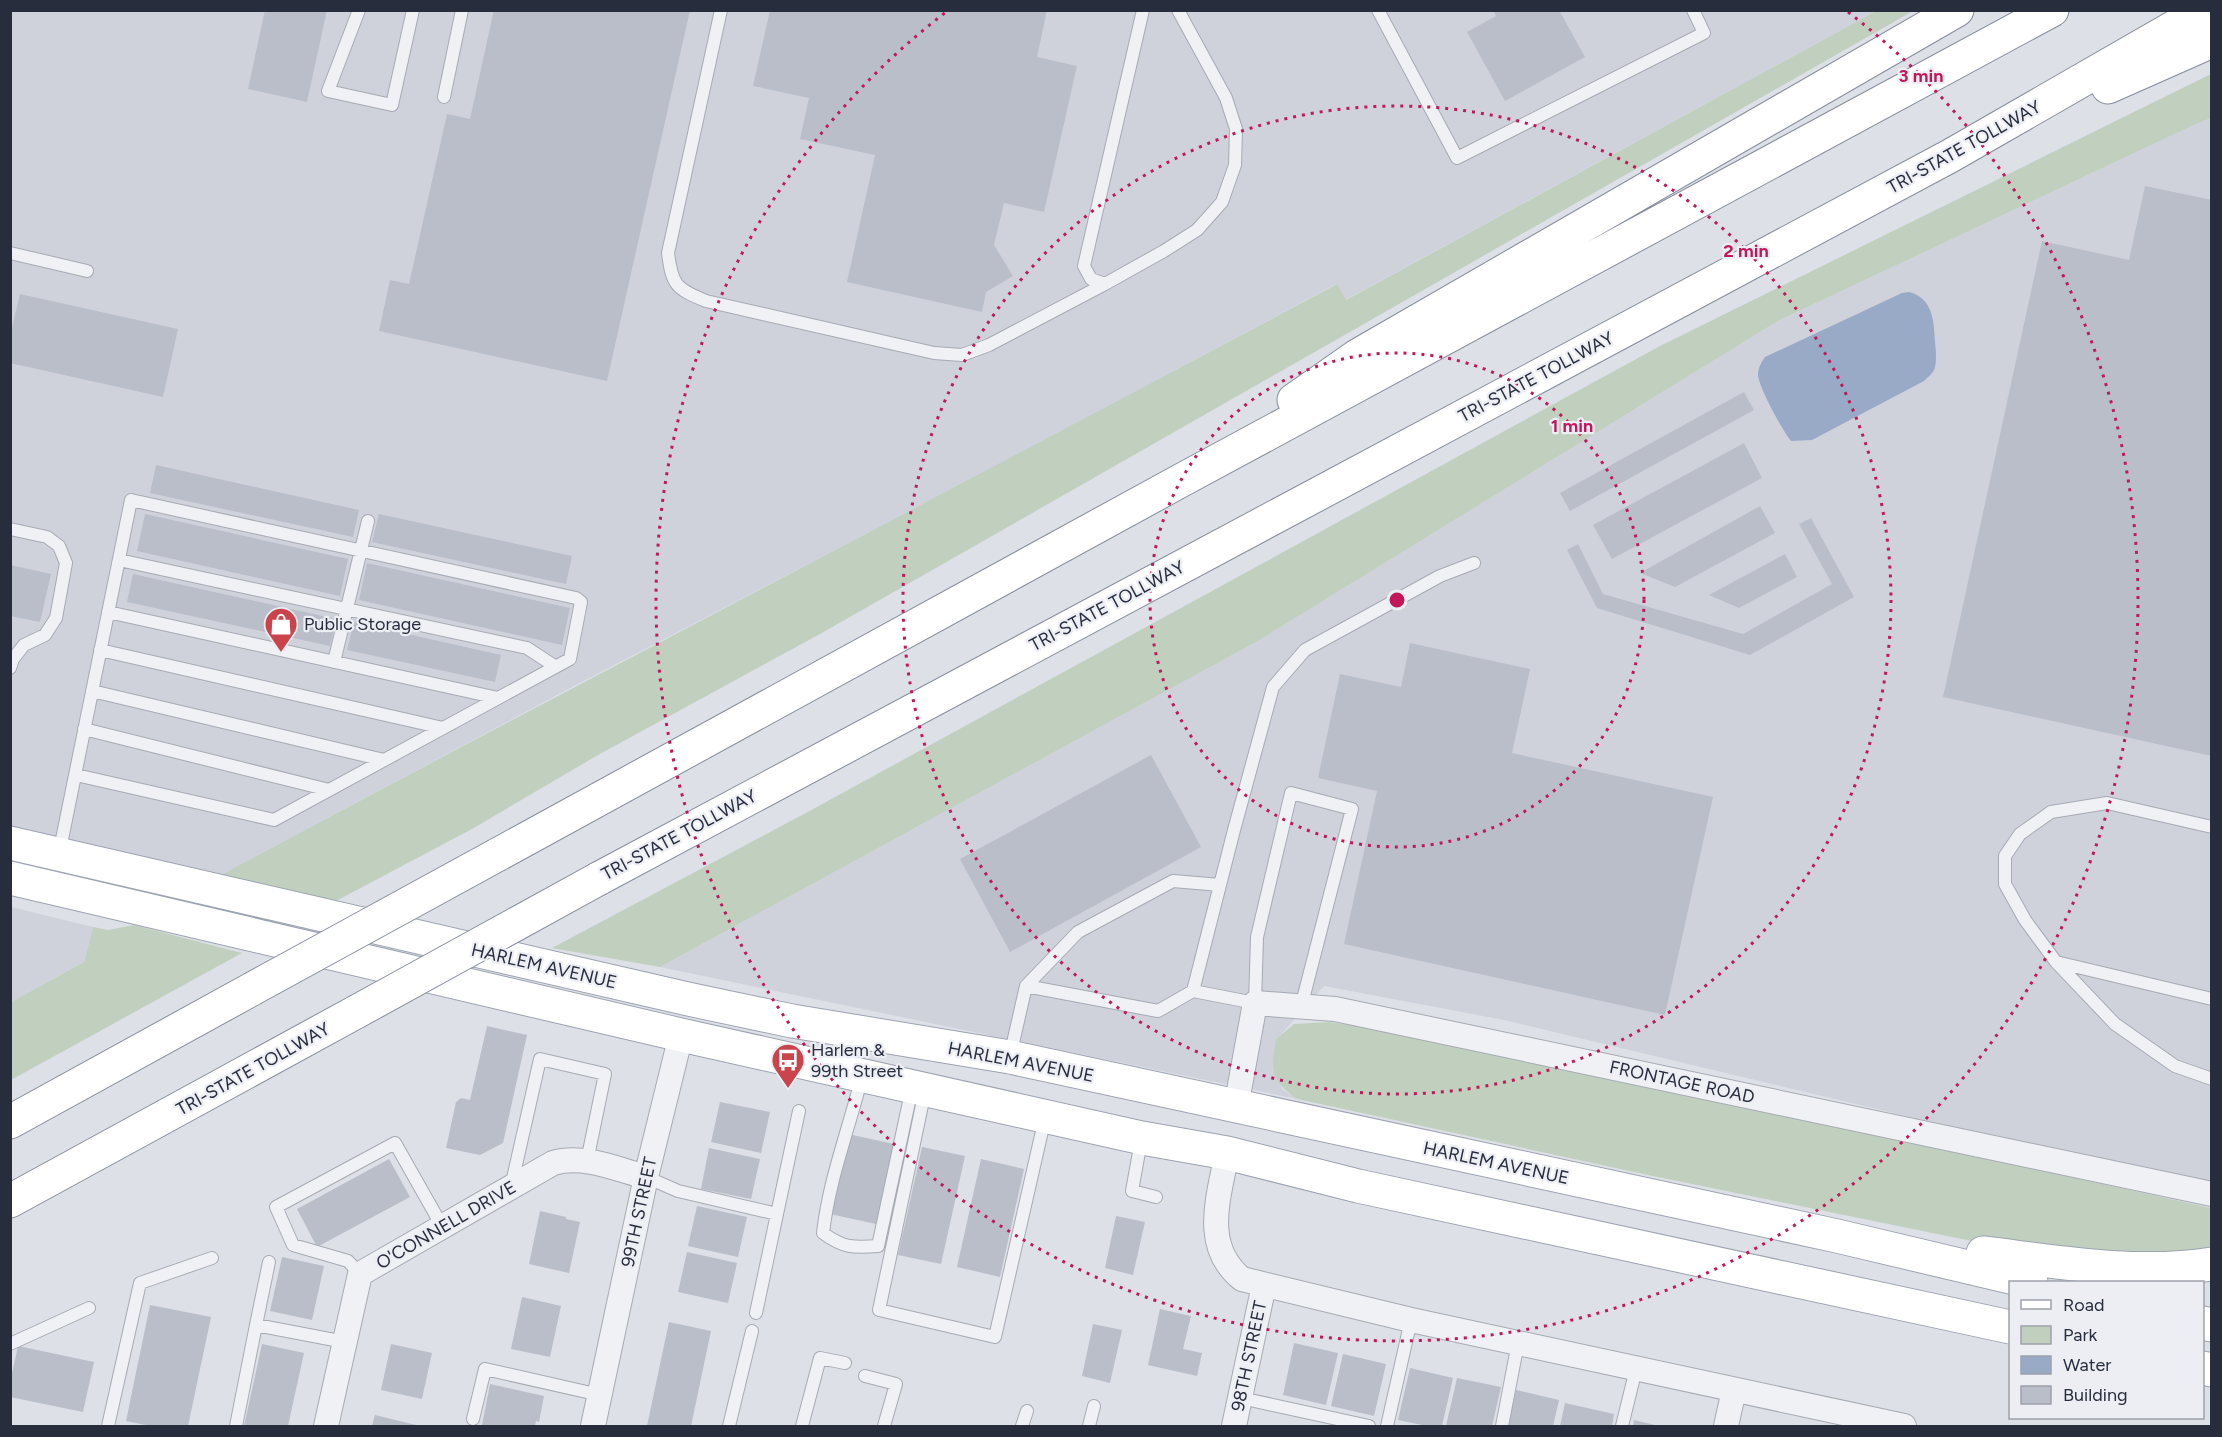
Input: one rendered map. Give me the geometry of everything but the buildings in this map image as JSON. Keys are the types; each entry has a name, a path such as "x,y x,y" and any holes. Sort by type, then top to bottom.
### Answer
{"main road":[{"path":"1180,482 1357,356 1957,10"},
{"path":"10,1122 1180,482 2052,10"},
{"name":"TRI-STATE TOLLWAY","path":"10,1201 598,879 1950,156 2204,10"},
{"path":"1950,156 2211,41"},
{"name":"HARLEM AVENUE","path":"10,843 688,999 792,1021 1010,1058 1837,1236 2027,1281"},
{"name":"HARLEM AVENUE","path":"10,878 681,1035 1142,1138 1227,1153 1358,1186 2009,1327"},
{"name":"99TH STREET","path":"681,1035 688,999"},
{"path":"1837,1236 2099,1266 2145,1269 2211,1264"}],"street":[{"name":"FRONTAGE ROAD","path":"1255,1003 1346,1011 2211,1194"},
{"path":"1236,1107 1255,1003"},
{"name":"99TH STREET","path":"593,1426 646,1177 681,1035"},
{"path":"1227,1153 1215,1217 1216,1233 1221,1252 1230,1269 1242,1279 1411,1320 1734,1390 1866,1423 1904,1426"},
{"name":"O'CONNELL DRIVE","path":"326,1426 360,1274 553,1163 564,1160 587,1161 646,1177"},
{"name":"98TH STREET","path":"1234,1426 1264,1285"},
{"path":"1726,1426 1734,1390"}],"lane":[{"path":"358,10 328,91 392,105 413,10"},
{"path":"444,97 462,10"},
{"path":"722,10 668,253 671,277 686,293 706,301 934,353 962,355 989,345 1105,284 1197,230 1222,202 1235,165 1236,129 1226,98 1178,10"},
{"path":"1105,284 1091,279 1084,266 1143,10"},
{"path":"1378,10 1457,159 1704,33 1693,10"},
{"path":"10,253 87,271"},
{"path":"59,855 131,500 576,598 581,602 570,659 274,819 76,775"},
{"path":"334,662 368,520"},
{"path":"10,529 47,537 59,546 66,563 56,618 45,635 24,645 13,659 10,668"},
{"path":"118,560 527,648 556,667"},
{"path":"1193,991 1273,687 1305,650 1440,576 1474,563"},
{"path":"108,612 498,698"},
{"path":"100,650 443,728"},
{"path":"92,692 384,760"},
{"path":"84,729 329,790"},
{"path":"1026,986 1158,1011 1193,991 1255,1003 1257,937 1291,793 1352,808 1301,1006"},
{"path":"2211,827 2107,803 2051,812 2020,834 2005,856 2006,884 2025,920 2056,962 2115,1024 2175,1066 2211,1078"},
{"path":"1010,1058 1026,986 1078,932 1173,881 1220,885"},
{"path":"2056,962 2211,999"},
{"path":"511,1187 540,1059 605,1074 587,1161"},
{"path":"862,1075 854,1109 836,1162 823,1233 836,1243 855,1248 878,1246 919,1088"},
{"path":"919,1088 879,1310 995,1337 1045,1116"},
{"path":"756,1313 799,1111"},
{"path":"1142,1138 1132,1191 1156,1197"},
{"path":"360,1274 348,1261 293,1245 276,1207 395,1143 442,1226"},
{"path":"646,1177 678,1191 777,1214"},
{"path":"108,1426 140,1282 212,1258"},
{"path":"236,1426 269,1262"},
{"path":"10,1344 89,1308"},
{"path":"1387,1426 1411,1320"},
{"path":"256,1325 345,1342"},
{"path":"729,1426 752,1331"},
{"path":"1502,1426 1518,1343"},
{"path":"802,1426 820,1358 845,1363"},
{"path":"473,1419 485,1369 600,1395"},
{"path":"1622,1426 1636,1369"},
{"path":"865,1376 896,1384 884,1426"},
{"path":"1241,1398 1369,1426"},
{"path":"1089,1426 1094,1406"},
{"path":"1022,1426 1027,1411"}],"shaded area":[{"path":"11,11 1876,11 1345,300 1336,284 221,875 11,828"},
{"path":"2211,118 2211,1186 2082,1158 1504,1020 1324,986 1276,1040 1282,1089 1297,1099 660,967 1258,641 1778,321"},
{"path":"11,907 93,927 84,962 11,1002"}],"green space":[{"path":"1876,11 1913,11 820,634 598,755 472,829 336,901 221,875 1337,284 1346,300"},
{"path":"2211,74 2211,118 1778,321 1258,641 660,967 552,948 804,814 1660,346"},
{"path":"134,925 242,953 11,1080 11,1002 84,962 93,927 108,930"},
{"path":"1330,1022 1463,1043 2211,1208 2211,1256 2045,1256 1648,1175 1297,1099 1282,1086 1274,1074 1273,1059 1276,1039 1294,1024"}],"water":[{"path":"1909,292 1923,299 1931,311 1936,356 1932,373 1924,381 1812,440 1791,441 1759,381 1759,370 1765,357 1902,293"}],"place":[{"name":"Public Storage","path":"281,653"},
{"name":"Harlem & 99th Street","path":"788,1089"}]}
